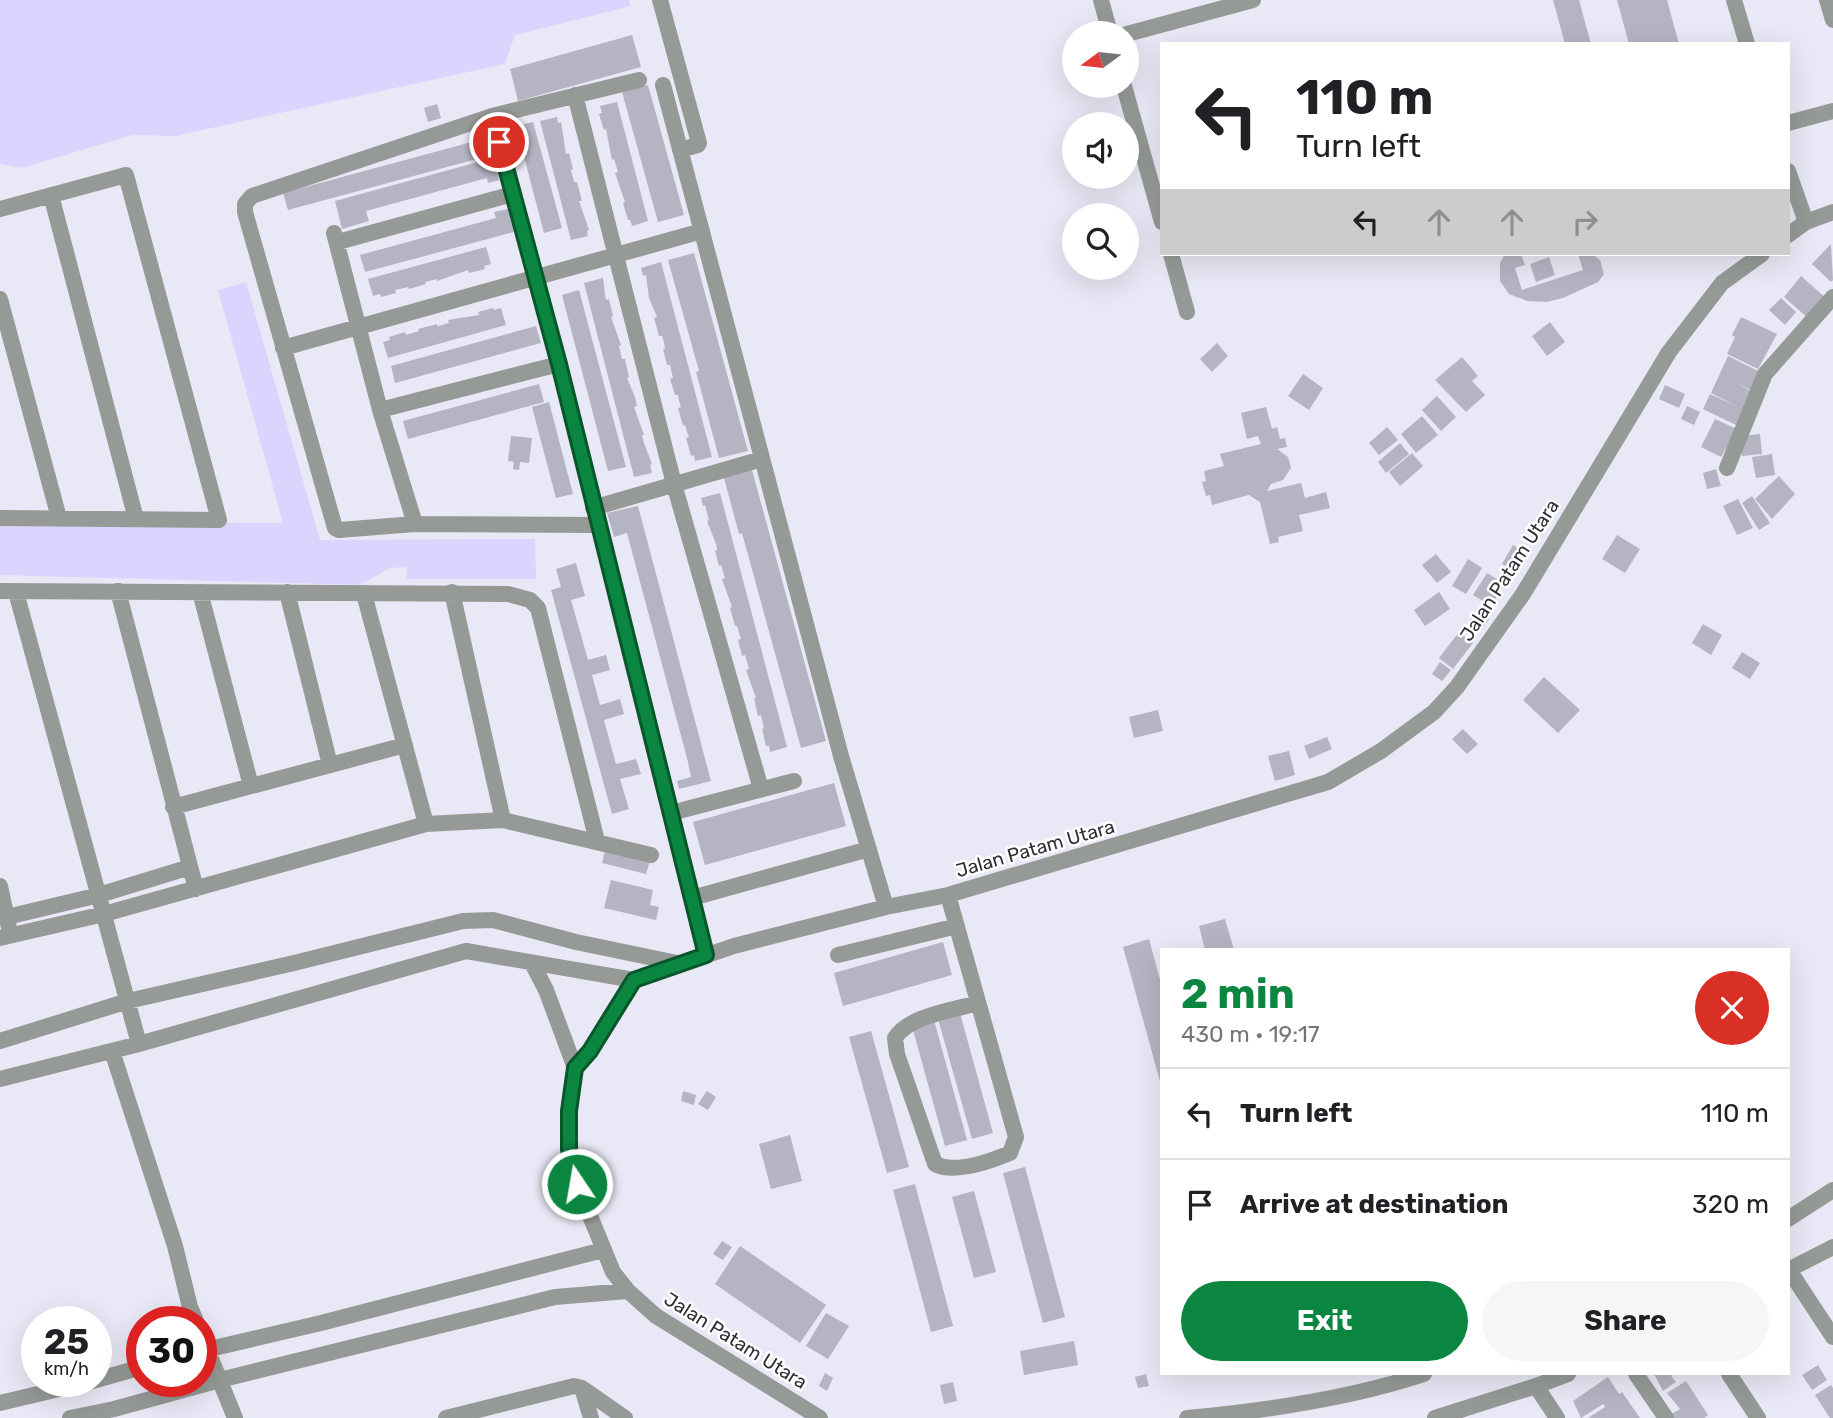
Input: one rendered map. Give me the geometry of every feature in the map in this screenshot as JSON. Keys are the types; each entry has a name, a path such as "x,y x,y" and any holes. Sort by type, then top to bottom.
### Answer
{"street":[{"path":"660,0 699,142 698,145 680,150"},
{"path":"1101,0 1107,21"},
{"path":"1139,31 1253,0"},
{"path":"1734,0 1746,42"},
{"path":"1827,0 1833,20"},
{"path":"599,525 415,524 339,530 335,528 245,212 245,204 252,196 492,116 639,80"},
{"path":"663,85 841,756 886,907"},
{"path":"575,95 674,484 761,789"},
{"path":"1127,98 1160,215"},
{"path":"1790,122 1833,111"},
{"path":"492,116 559,364 706,955"},
{"path":"0,209 126,175 219,520 0,518"},
{"path":"1790,178 1806,222"},
{"path":"415,524 380,410 336,237 513,194"},
{"path":"51,195 136,519"},
{"path":"1790,234 1806,222 1833,212"},
{"path":"283,348 702,231"},
{"path":"1172,256 1187,312"},
{"name":"Jalan Patam Utara","path":"634,980 706,955 886,907 948,895 1328,782 1381,751 1434,712 1457,687 1523,594 1668,352 1722,283 1759,256"},
{"path":"1727,468 1765,374 1833,297"},
{"path":"0,299 59,519"},
{"path":"380,410 559,364"},
{"path":"593,508 762,459"},
{"path":"139,1044 99,895 8,591 364,594 452,592 508,594 530,600 538,608 597,841"},
{"path":"118,591 196,889"},
{"path":"200,592 251,786"},
{"path":"287,592 330,765"},
{"path":"452,592 503,820"},
{"path":"364,594 426,824"},
{"path":"173,807 405,745"},
{"path":"671,813 794,782"},
{"path":"0,886 7,917 6,937 104,914 426,824 503,820 651,855"},
{"path":"692,898 869,849"},
{"path":"7,917 99,895 190,867"},
{"path":"948,895 1016,1137 1010,1153 961,1167 940,1167 935,1164 897,1054 895,1038 906,1026 920,1019 978,1003"},
{"path":"0,1041 128,1001 463,920 493,920 576,942 684,964"},
{"path":"838,955 957,926"},
{"path":"0,1079 139,1044 466,951 634,980 590,1051 575,1068 546,990 532,963"},
{"path":"112,1051 175,1246 190,1306"},
{"name":"Jalan Patam Utara","path":"575,1068 569,1111 569,1149 577,1184 613,1272 628,1292 656,1317 820,1418"},
{"path":"1790,1218 1833,1190"},
{"path":"1790,1269 1833,1247"},
{"path":"217,1342 321,1323 603,1250"},
{"path":"1790,1272 1833,1337"},
{"path":"70,1418 555,1297 628,1292"},
{"path":"217,1374 235,1418"},
{"path":"1187,1418 1215,1417 1334,1396 1391,1385 1421,1375"},
{"path":"1435,1418 1565,1375"},
{"path":"1637,1375 1666,1418"},
{"path":"1729,1375 1758,1418"},
{"path":"446,1418 506,1410 562,1388 574,1386 582,1388 625,1418"},
{"path":"1536,1386 1558,1418"},
{"path":"582,1388 591,1418"},
{"path":"0,1403 25,1397"}],"shaded area":[{"path":"0,0 629,0 631,6 515,35 505,64 175,136 133,135 21,168 0,164"},
{"path":"246,282 320,540 535,539 536,579 407,579 406,567 390,568 360,585 0,575 0,521 283,523 218,290"}],"building":[{"path":"1553,0 1579,0 1590,42 1564,42"},
{"path":"1617,0 1667,0 1678,42 1628,42"},
{"path":"632,35 641,67 518,101 510,69"},
{"path":"648,85 684,215 658,222 622,92"},
{"path":"617,102 648,221 632,226 623,203 625,202 615,173 618,172 614,159 612,160 606,129 604,130 599,114 602,113 600,106"},
{"path":"437,104 441,118 428,122 424,108"},
{"path":"557,117 558,123 561,122 566,154 569,153 574,182 577,182 582,201 579,201 589,230 588,236 571,240 540,121"},
{"path":"533,122 562,228 544,233 516,126"},
{"path":"479,140 484,157 288,210 283,193"},
{"path":"493,158 499,180 488,183 487,178 366,211 369,221 342,229 335,201"},
{"path":"508,209 514,232 365,272 360,255 496,218 494,212"},
{"path":"1831,244 1833,280 1831,282 1812,264"},
{"path":"486,247 491,264 484,266 485,269 469,273 468,270 409,289 395,290 396,293 373,296 368,279"},
{"path":"694,253 748,451 719,458 696,372 699,371 668,260"},
{"path":"1504,256 1522,256 1525,265 1515,268 1522,290 1583,270 1579,256 1595,256 1600,260 1604,274 1598,282 1563,298 1547,302 1527,301 1509,294 1500,281 1500,263"},
{"path":"1549,257 1555,275 1536,282 1530,264"},
{"path":"661,262 712,457 695,461 694,455 691,456 686,438 689,437 678,408 681,407 678,395 675,395 670,379 673,378 670,365 667,365 664,342 662,336 659,336 654,318 657,317 649,298 646,275 643,276 641,268"},
{"path":"1801,276 1827,299 1809,319 1784,297"},
{"path":"603,278 606,300 609,299 622,359 625,359 627,378 635,397 637,406 634,407 652,464 652,473 634,477 584,283"},
{"path":"579,290 626,467 608,471 562,295"},
{"path":"1781,298 1796,312 1785,325 1769,310"},
{"path":"501,308 506,325 388,358 383,342 390,340 389,337 449,323 448,320 479,315 478,312"},
{"path":"1741,317 1777,334 1758,369 1727,354"},
{"path":"1550,322 1565,342 1547,356 1532,336"},
{"path":"536,326 541,343 395,383 391,366"},
{"path":"1217,343 1228,356 1212,372 1200,359"},
{"path":"1728,356 1762,373 1753,391 1736,383 1751,391 1736,425 1703,409 1710,394 1736,406 1711,393"},
{"path":"1462,357 1478,376 1472,381 1485,395 1466,412 1435,380"},
{"path":"1303,374 1323,388 1309,410 1288,396"},
{"path":"539,384 544,402 408,439 403,421"},
{"path":"1665,385 1685,394 1679,408 1659,399"},
{"path":"1437,396 1456,417 1441,431 1422,410"},
{"path":"549,402 573,494 556,498 532,407"},
{"path":"1687,406 1700,412 1694,425 1681,419"},
{"path":"1266,407 1272,429 1277,427 1280,439 1285,438 1287,447 1277,449 1288,457 1291,468 1283,480 1271,484 1267,491 1301,483 1305,498 1326,492 1330,508 1299,515 1303,531 1278,537 1279,542 1270,544 1260,502 1249,495 1212,505 1210,495 1206,496 1202,482 1206,481 1204,471 1224,466 1220,454 1261,444 1258,436 1247,439 1241,413"},
{"path":"1422,416 1438,435 1416,453 1401,434"},
{"path":"1715,419 1737,429 1721,457 1701,447"},
{"path":"1387,427 1398,440 1379,455 1369,443"},
{"path":"1760,434 1762,454 1742,456 1740,436"},
{"path":"511,436 532,438 529,463 520,462 519,470 513,469 514,462 508,461"},
{"path":"1400,443 1409,454 1386,473 1378,462"},
{"path":"1412,453 1423,466 1400,486 1389,472"},
{"path":"1772,454 1775,475 1756,478 1752,457"},
{"path":"1716,469 1721,486 1707,489 1703,473"},
{"path":"752,470 826,741 801,748 742,533 739,534 724,478"},
{"path":"1779,476 1795,494 1772,519 1755,499"},
{"path":"720,493 787,747 770,752 769,746 766,746 761,715 758,716 756,698 746,670 749,669 745,655 742,656 738,640 741,639 722,579 725,578 715,551 716,544 701,498"},
{"path":"1752,496 1770,523 1759,530 1742,503"},
{"path":"1738,499 1753,528 1737,535 1723,506"},
{"path":"638,506 711,781 679,789 677,781 691,777 688,762 627,533 614,537 607,513"},
{"path":"1617,535 1640,549 1625,573 1602,559"},
{"path":"1513,545 1525,552 1515,571 1502,564"},
{"path":"1436,554 1451,572 1437,583 1422,565"},
{"path":"1468,559 1482,568 1466,594 1452,586"},
{"path":"576,563 585,596 571,600 588,660 606,655 610,670 592,675 600,705 620,699 624,714 604,720 616,764 636,759 641,774 620,779 629,809 612,814 551,590 561,587 556,569"},
{"path":"1487,573 1505,584 1491,606 1473,595"},
{"path":"1439,592 1450,609 1425,626 1414,610"},
{"path":"1478,609 1490,618 1482,629 1470,620"},
{"path":"1703,624 1722,635 1711,655 1692,643"},
{"path":"1459,632 1473,643 1453,669 1439,658"},
{"path":"1742,652 1760,663 1750,679 1732,668"},
{"path":"1440,662 1451,670 1442,681 1432,674"},
{"path":"1544,677 1580,710 1558,733 1523,700"},
{"path":"1158,710 1163,731 1134,738 1129,717"},
{"path":"1463,729 1478,744 1467,754 1452,739"},
{"path":"1327,737 1332,749 1309,759 1304,746"},
{"path":"1289,751 1295,775 1275,781 1268,756"},
{"path":"834,783 846,826 705,865 693,822"},
{"path":"606,846 651,857 646,874 602,863"},
{"path":"611,880 653,890 650,905 659,907 656,920 604,908"},
{"path":"1225,919 1233,948 1204,948 1199,926"},
{"path":"1149,939 1160,980 1160,1081 1123,947"},
{"path":"943,942 952,975 843,1006 834,973"},
{"path":"960,1013 993,1133 972,1139 938,1019"},
{"path":"934,1020 967,1140 945,1146 912,1026"},
{"path":"871,1031 909,1167 887,1173 849,1037"},
{"path":"683,1091 696,1095 694,1105 681,1101"},
{"path":"707,1091 716,1097 708,1110 698,1104"},
{"path":"790,1135 802,1181 771,1189 759,1144"},
{"path":"1025,1167 1065,1317 1043,1323 1003,1173"},
{"path":"915,1184 953,1326 931,1332 893,1190"},
{"path":"974,1191 996,1272 974,1278 952,1197"},
{"path":"722,1241 732,1247 723,1260 713,1254"},
{"path":"740,1246 826,1305 800,1343 715,1284"},
{"path":"826,1313 849,1326 828,1359 806,1346"},
{"path":"1074,1341 1078,1365 1024,1375 1020,1351"},
{"path":"1818,1365 1827,1380 1812,1390 1802,1375"},
{"path":"825,1373 833,1378 827,1391 819,1386"},
{"path":"1146,1374 1149,1386 1138,1388 1135,1377"},
{"path":"1655,1375 1672,1375 1676,1382 1663,1391"},
{"path":"1608,1377 1640,1418 1588,1418 1605,1407 1603,1404 1581,1418 1573,1401"},
{"path":"1686,1381 1708,1415 1704,1418 1674,1418 1671,1414 1680,1409 1667,1393"},
{"path":"953,1382 957,1401 944,1404 940,1385"},
{"path":"1831,1385 1833,1418 1830,1418 1815,1395"}],"route":[{"path":"499,142 559,364 706,955 634,980 590,1051 575,1068 569,1111 569,1149 577,1184"}]}
